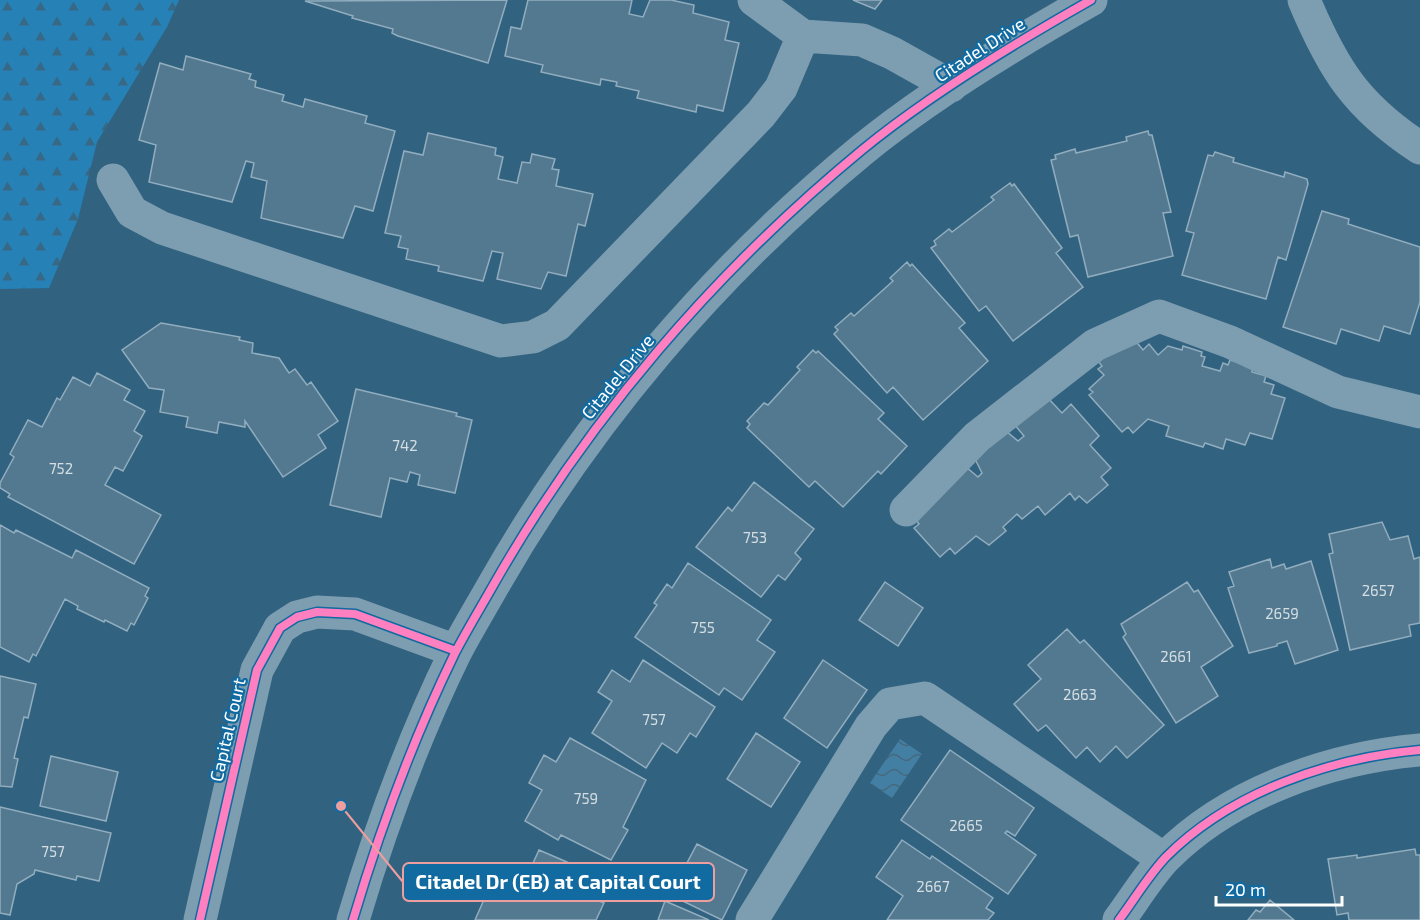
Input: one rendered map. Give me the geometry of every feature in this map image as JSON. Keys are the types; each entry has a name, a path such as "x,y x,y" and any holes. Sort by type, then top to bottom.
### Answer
{"street":[{"path":"754,0 803,36 862,40 892,53 951,86"},
{"name":"Citadel Drive","path":"352,920 394,796 456,651 517,545 568,465 673,333 783,219 864,148 951,86 1039,29 1090,0"},
{"path":"1304,0 1324,46 1342,78 1392,130 1420,148"},
{"path":"113,180 132,212 162,228 467,332 501,341 533,338 557,325 761,114 781,88 803,36"},
{"path":"906,510 977,437 1095,345 1159,316 1230,342 1338,392 1420,412"},
{"name":"Capital Court","path":"200,920 257,670 280,628 297,617 317,612 355,614 456,651"},
{"path":"752,920 871,726 890,704 925,698 1164,859"},
{"path":"1119,920 1164,859 1196,830 1231,808 1274,786 1357,760 1393,752 1420,750"}],"green space":[{"path":"0,0 179,0 167,27 97,142 78,219 49,288 0,289"}],"water":[{"path":"900,739 922,754 892,798 870,783"}],"building":[{"path":"507,0 488,63 398,36 392,33 393,29 352,18 353,16 305,1"},
{"path":"528,0 632,0 629,14 643,17 650,0 671,0 694,5 693,13 729,22 725,40 739,43 723,111 697,105 696,112 637,98 639,91 616,86 617,82 601,79 600,85 541,72 543,65 505,56 511,27 521,29"},
{"path":"853,0 882,0 875,9"},
{"path":"186,56 251,74 249,79 256,81 255,87 284,95 282,101 303,107 305,99 367,116 365,123 395,131 373,211 355,206 343,238 261,218 267,181 251,177 254,163 246,161 232,202 149,182 156,145 139,140 160,63 183,70"},
{"path":"1148,131 1149,135 1152,135 1171,212 1163,213 1173,256 1088,277 1078,235 1070,237 1051,160 1056,159 1055,155 1075,149 1076,153 1127,141 1126,137"},
{"path":"428,133 496,148 495,155 503,157 498,179 517,183 522,162 530,163 532,154 555,159 552,169 559,170 556,186 593,194 585,226 578,224 566,276 548,272 541,289 497,279 503,253 492,251 483,281 438,271 439,266 406,259 408,249 398,247 401,236 385,233 404,151 423,155"},
{"path":"1215,152 1234,158 1233,162 1284,177 1285,172 1307,179 1308,184 1286,260 1278,257 1266,299 1182,275 1194,233 1186,231 1208,155 1213,156"},
{"path":"1010,183 1012,186 1014,184 1062,248 1056,253 1083,287 1013,341 986,306 979,311 931,248 936,245 934,241 949,229 952,232 994,200 991,197"},
{"path":"1322,211 1349,219 1348,224 1420,247 1420,302 1410,334 1384,326 1379,341 1341,329 1336,344 1283,327"},
{"path":"907,262 910,266 912,264 965,323 959,328 988,361 923,420 893,387 887,393 834,334 838,330 835,327 851,313 854,316 893,281 890,278"},
{"path":"161,323 240,337 239,340 253,343 252,353 279,358 289,373 295,369 307,385 311,382 338,421 318,435 326,448 283,477 245,421 245,427 219,422 217,433 186,427 188,417 160,412 164,390 149,388 122,350"},
{"path":"1133,338 1143,350 1149,344 1158,355 1168,346 1182,350 1183,346 1202,352 1201,356 1205,357 1202,366 1220,371 1223,363 1228,365 1230,360 1253,367 1252,372 1266,376 1264,382 1274,385 1271,394 1285,398 1272,439 1250,433 1245,445 1226,439 1223,449 1205,443 1203,447 1166,436 1169,426 1148,419 1133,433 1128,427 1122,432 1089,395 1093,392 1089,389 1104,375 1098,369 1102,366 1098,361"},
{"path":"813,350 816,353 818,351 884,413 878,419 907,446 881,474 878,471 843,507 815,481 809,487 747,428 750,424 747,421 764,403 768,405 800,370 797,367"},
{"path":"97,373 130,390 124,400 145,411 134,431 142,436 123,471 115,467 105,485 161,515 134,564 8,497 10,494 0,488 0,483 14,457 10,454 28,420 42,427 57,398 60,400 73,377 90,386"},
{"path":"356,389 457,413 456,416 472,420 455,493 418,485 420,475 410,472 407,482 390,478 381,517 330,505"},
{"path":"1046,396 1062,413 1071,404 1099,436 1090,445 1111,468 1101,477 1108,485 1087,503 1079,496 1075,500 1070,493 1045,515 1038,506 1022,519 1017,514 1003,527 1006,531 989,545 976,536 955,554 950,548 940,557 914,528 919,524 915,519 966,467 978,477 982,473 975,459 1006,431 1018,441 1024,436 1014,424"},
{"path":"754,482 814,529 795,553 801,559 785,580 778,575 761,597 696,547 728,507 732,511"},
{"path":"1382,522 1390,540 1408,536 1414,559 1420,557 1420,623 1409,625 1411,636 1350,650 1329,554 1333,553 1329,534"},
{"path":"0,525 14,533 16,530 72,558 76,550 149,588 145,596 148,598 134,625 131,623 127,631 77,609 78,606 65,599 36,656 33,654 29,662 0,647"},
{"path":"1270,559 1272,568 1284,564 1286,569 1311,561 1338,650 1295,664 1287,641 1249,653 1228,588 1234,586 1229,572"},
{"path":"688,563 771,620 757,640 775,652 742,700 724,688 719,695 635,637 657,605 654,603 667,584 672,588"},
{"path":"885,582 923,608 898,646 859,620"},
{"path":"1187,582 1194,592 1198,590 1233,646 1201,667 1218,696 1176,723 1123,637 1126,634 1121,624"},
{"path":"1067,629 1080,643 1084,640 1164,725 1127,758 1116,746 1100,762 1087,747 1076,758 1046,725 1038,731 1014,704 1041,679 1028,665"},
{"path":"643,660 715,707 696,737 690,733 677,753 662,743 646,768 592,733 612,701 598,692 612,670 630,682"},
{"path":"823,660 867,690 827,748 784,718"},
{"path":"0,676 36,684 28,718 24,717 14,758 18,759 12,787 0,786"},
{"path":"756,733 800,762 771,807 727,779"},
{"path":"570,738 646,780 623,827 628,830 611,860 561,835 558,840 525,821 542,790 529,783 544,755 556,762"},
{"path":"950,750 1034,808 1015,836 1007,831 1005,833 1036,855 1008,894 901,820"},
{"path":"51,756 118,772 106,821 40,806"},
{"path":"0,807 111,833 99,881 77,876 76,880 35,870 34,874 17,884 10,915 0,913"},
{"path":"902,840 930,859 932,856 993,898 986,908 994,913 988,920 887,920 903,896 876,877"},
{"path":"697,844 747,870 722,920 670,895"},
{"path":"1415,849 1416,855 1420,855 1420,920 1349,920 1348,913 1337,915 1328,859 1357,855 1357,858"},
{"path":"539,850 597,875 588,896 604,903 596,920 475,920 490,886 503,892 513,868 528,874"},
{"path":"1270,900 1294,920 1248,920 1256,910 1260,912"},
{"path":"665,901 709,920 658,920"}],"cycle path":[{"path":"353,920 398,785 455,653 531,523 570,464 613,406 658,350 706,297 756,246 862,150 915,109 973,70 1091,0"},
{"path":"200,920 257,670 280,628 297,617 317,612 355,614 456,651"},
{"path":"1119,920 1166,857 1220,814 1284,782 1317,770 1386,754 1420,750"}],"place":[{"name":"Citadel Dr (EB) at Capital Court","path":"341,806"}]}
